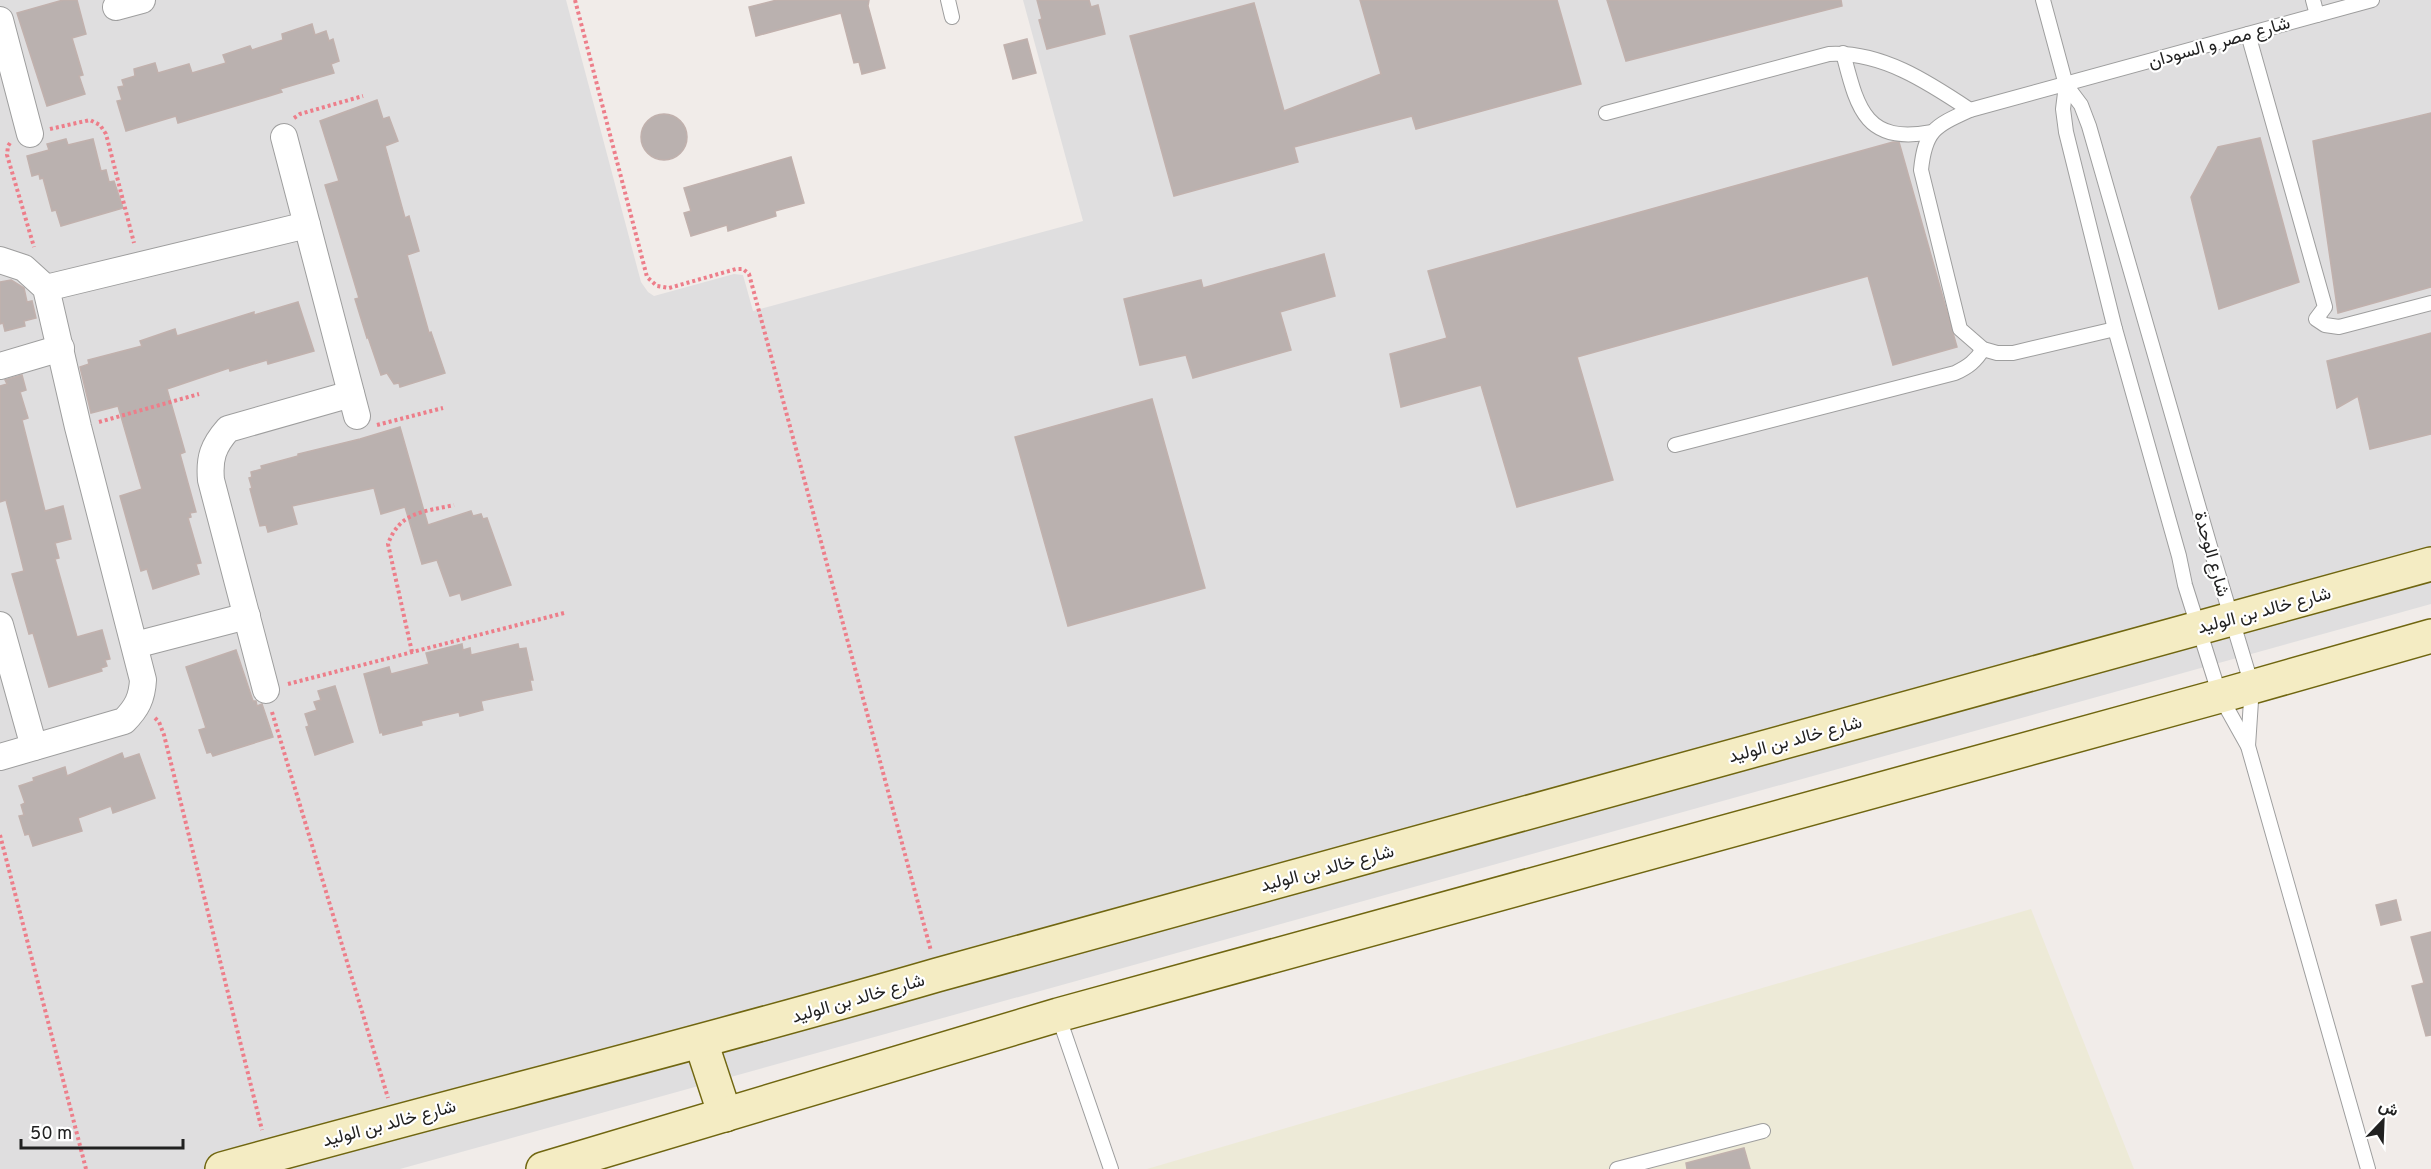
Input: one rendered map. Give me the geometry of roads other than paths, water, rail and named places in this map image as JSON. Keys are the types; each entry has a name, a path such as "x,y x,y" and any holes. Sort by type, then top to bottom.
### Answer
{"main road":[{"name":"شارع خالد بن الوليد","path":"222,1169 395,1121 701,1042 2431,564"},
{"path":"543,1169 1058,1015 2431,636"},
{"path":"701,1042 724,1115"}],"street":[{"path":"116,8 142,0"},
{"path":"1,26 30,134"},
{"path":"266,690 211,480 209,461 215,443 228,429 354,405 284,137"},
{"path":"46,288 307,225"},
{"path":"0,260 24,268 46,288 78,427 143,680 142,695 135,709 124,721 0,757"},
{"path":"0,366 61,348"},
{"path":"135,645 247,616"},
{"path":"0,625 34,747"}],"lane":[{"path":"948,0 952,17"},
{"name":"شارع الوحدة","path":"2043,0 2066,85 2081,105 2089,126 2252,686 2248,746"},
{"path":"2313,0 2317,15"},
{"name":"شارع مصر و السودان","path":"1931,132 1947,120 1970,110 2317,15 2356,2 2372,0"},
{"path":"2248,34 2325,307 2316,319 2325,325 2339,327 2431,303"},
{"path":"1606,113 1829,54 1843,53 1860,54 1887,64 1930,85 1970,110"},
{"path":"1843,53 1854,94 1865,117 1886,132 1910,136 1931,132"},
{"name":"شارع الوحدة","path":"2066,85 2063,109 2066,132 2115,329 2220,696 2248,746"},
{"path":"1931,132 1923,150 1921,170 1960,329 1983,349 1996,353 2013,353 2115,329"},
{"path":"1675,445 1955,373 1972,364 1983,349"},
{"path":"2248,746 2368,1169"},
{"path":"1058,1015 1111,1169"},
{"path":"1617,1169 1762,1131"}]}
